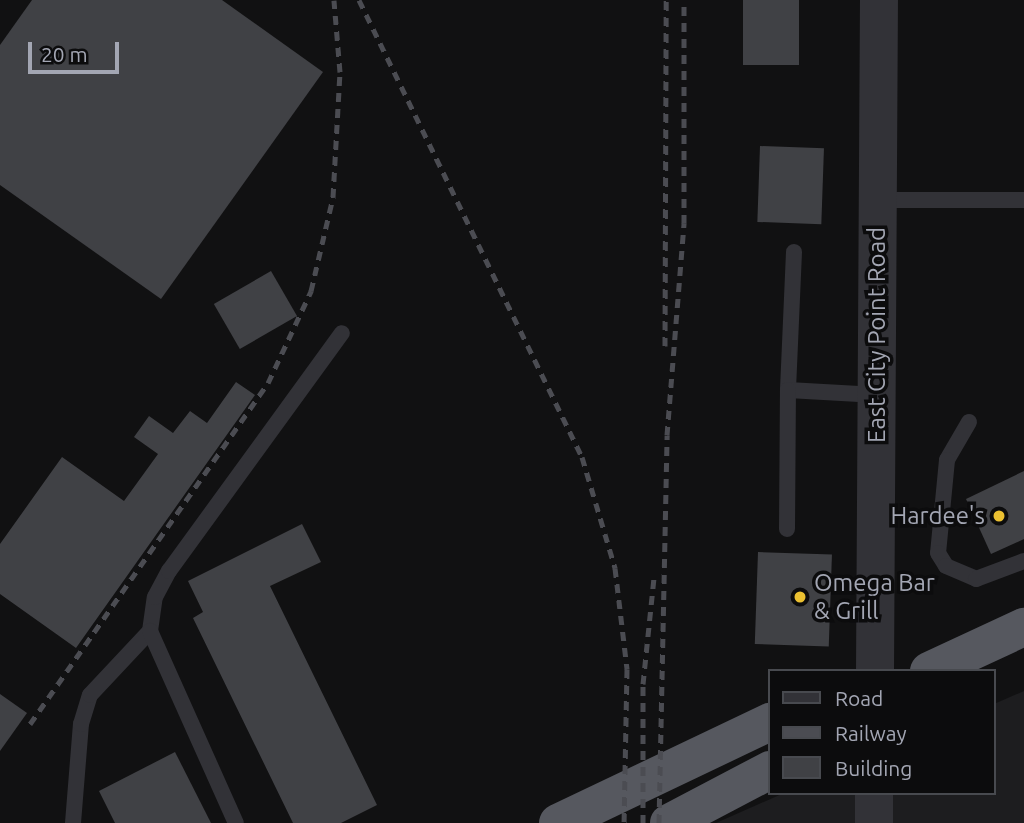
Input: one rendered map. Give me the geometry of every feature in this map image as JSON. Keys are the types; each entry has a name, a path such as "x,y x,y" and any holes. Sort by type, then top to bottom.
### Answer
{"highway":[{"path":"933,669 1024,627"},
{"path":"558,823 768,723"},
{"path":"669,823 768,771"}],"street":[{"name":"East City Point Road","path":"875,669 879,0"},
{"path":"874,795 874,823"}],"lane":[{"path":"878,200 1024,200"},
{"path":"787,529 794,252"},
{"path":"236,823 150,631 155,597 169,571 342,333"},
{"path":"789,390 877,395"},
{"path":"969,422 947,460 938,553 946,566 976,579 1024,561"},
{"path":"74,823 81,724 90,695 150,631"}],"shaded area":[{"path":"1024,691 1024,823 716,823 779,795 996,795 996,703"}],"building":[{"path":"32,0 222,0 323,72 161,299 0,185 0,45"},
{"path":"743,0 799,0 799,65 743,65"},
{"path":"760,146 824,148 821,224 757,222"},
{"path":"271,271 297,316 240,349 214,304"},
{"path":"236,382 255,395 76,648 0,594 0,544 62,457 124,501 158,454 134,437 149,416 173,433 190,411 207,423"},
{"name":"Hardee's","path":"1024,471 1024,539 991,554 966,499"},
{"path":"302,524 321,562 270,586 377,805 341,823 293,823 193,618 203,612 188,581"},
{"path":"758,552 832,555 829,647 755,644"},
{"path":"0,694 27,713 0,751"},
{"path":"175,752 211,823 115,823 99,791"}],"railway":[{"path":"30,724 268,383 311,291 333,197 340,72 334,0"},
{"path":"359,0 582,457 615,568 627,669 624,823"},
{"path":"665,346 666,0"},
{"path":"659,823 667,435 684,223 684,0"},
{"path":"643,823 643,684 654,578"}],"place":[{"name":"Hardee's","path":"999,516"},
{"name":"Omega Bar & Grill","path":"800,597"}]}
